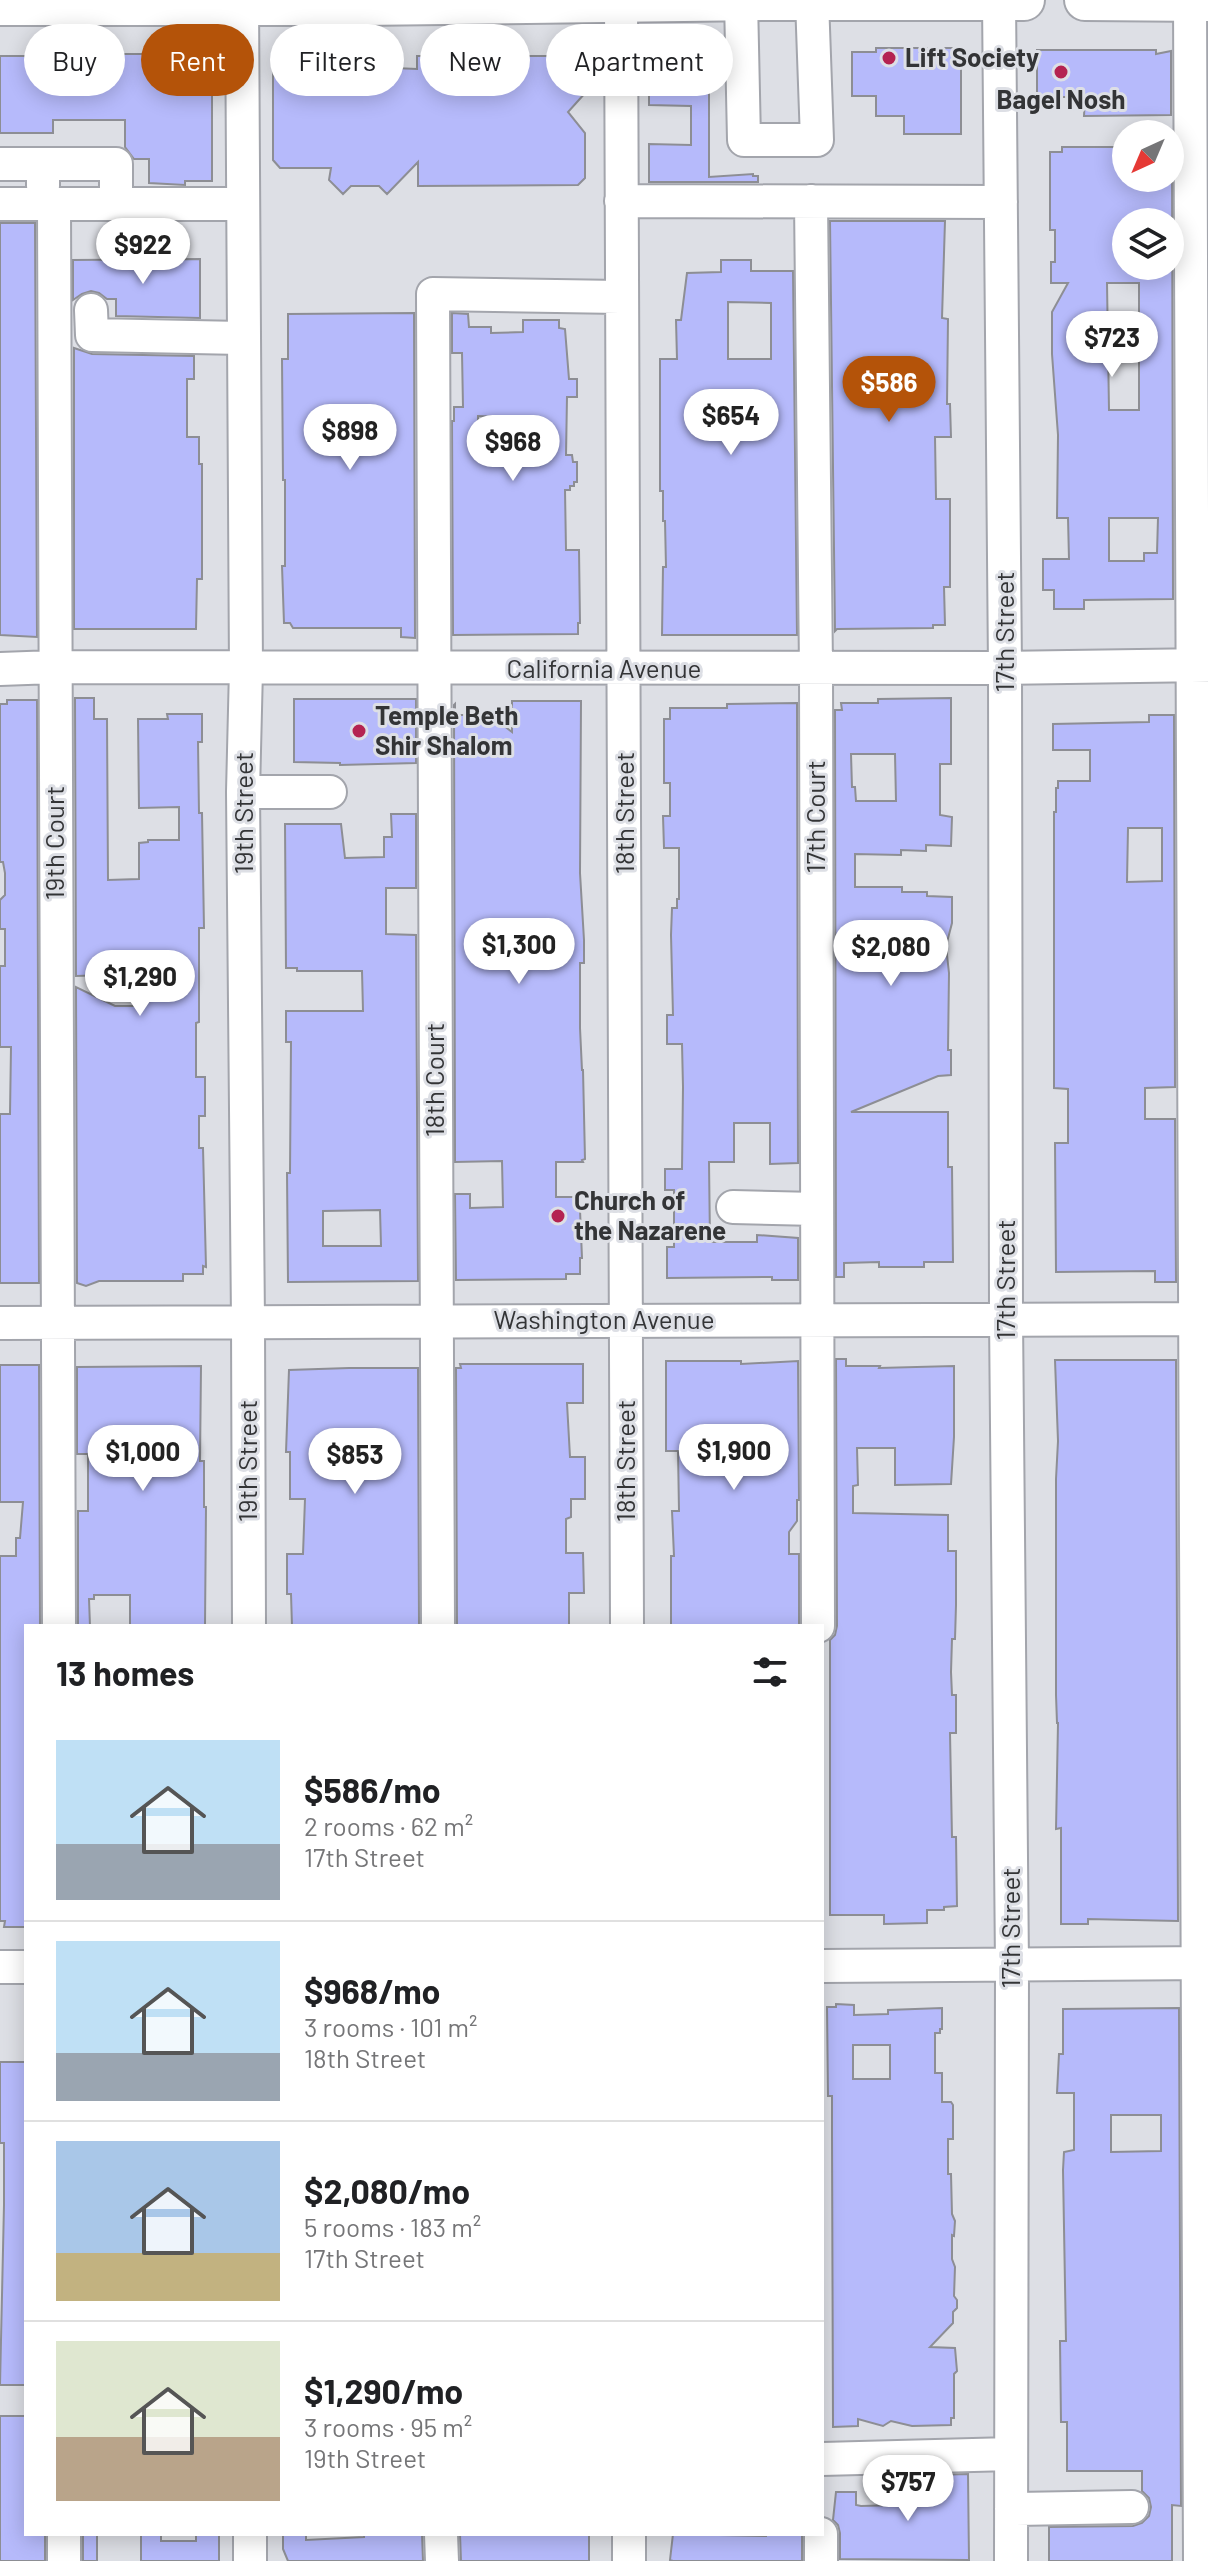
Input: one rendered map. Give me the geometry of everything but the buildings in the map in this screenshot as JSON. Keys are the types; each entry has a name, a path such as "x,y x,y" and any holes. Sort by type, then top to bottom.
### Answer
{"main road":[{"path":"7,3 1024,0"},
{"path":"1085,0 1208,1"}],"street":[{"path":"741,0 744,140 817,140 812,0"},
{"name":"17th Street","path":"999,0 1012,1965 1011,2561"},
{"path":"1190,0 1200,665 1204,2453 1200,2561"},
{"name":"18th Street","path":"621,1 627,1624"},
{"name":"19th Street","path":"242,3 246,669 243,792 249,1624"},
{"path":"0,164 116,164 116,204"},
{"name":"19th Court","path":"43,164 48,204 54,667 59,1624"},
{"path":"621,201 1001,202"},
{"name":"17th Court","path":"811,201 816,668 818,1624"},
{"path":"0,204 242,204"},
{"name":"18th Court","path":"438,1624 433,294 620,297"},
{"path":"91,310 92,335 242,338"},
{"name":"California Avenue","path":"0,669 1200,665"},
{"path":"243,792 330,792"},
{"path":"733,1207 816,1209"},
{"name":"Washington Avenue","path":"0,1323 1201,1319"},
{"path":"824,1966 1203,1963"},
{"path":"0,1967 24,1967"},
{"path":"824,2459 1011,2454"},
{"path":"1011,2509 1132,2507"},
{"path":"64,2536 64,2561"},
{"path":"250,2536 250,2561"},
{"path":"441,2536 442,2561"},
{"path":"629,2536 629,2561"},
{"path":"821,2536 821,2561"}],"place":[{"name":"Lift Society","path":"889,58"},
{"name":"Bagel Nosh","path":"1061,72"},
{"name":"Temple Beth Shir Shalom","path":"359,731"},
{"name":"Church of the Nazarene","path":"558,1216"}]}
